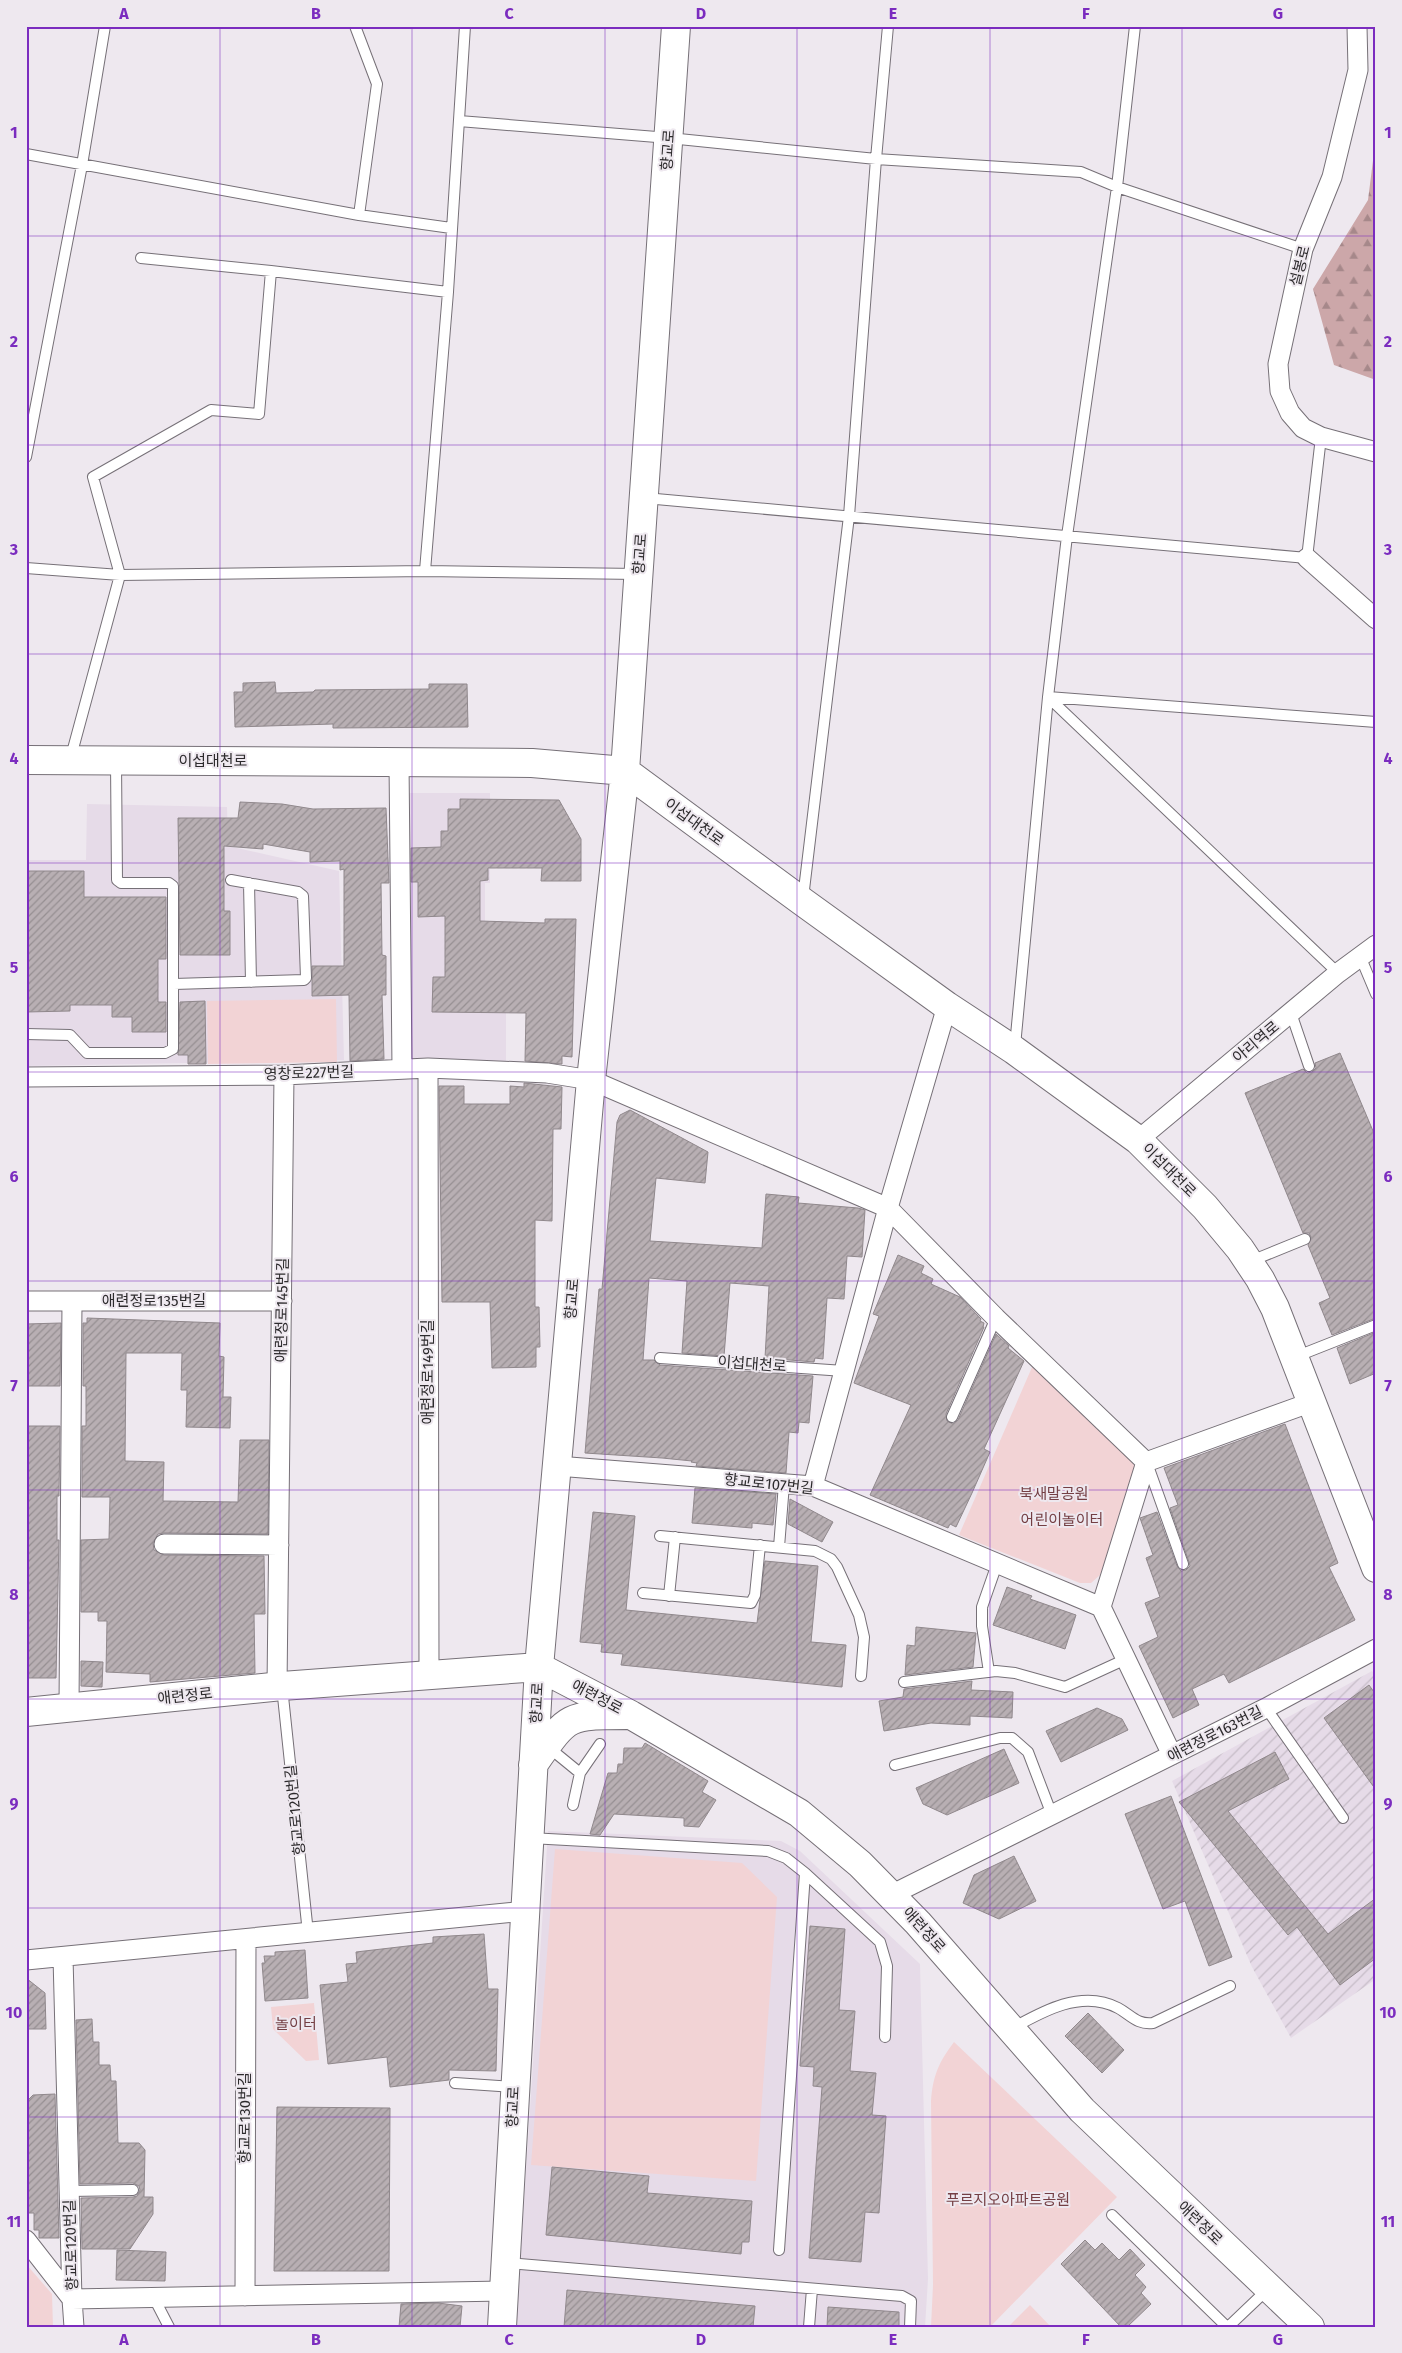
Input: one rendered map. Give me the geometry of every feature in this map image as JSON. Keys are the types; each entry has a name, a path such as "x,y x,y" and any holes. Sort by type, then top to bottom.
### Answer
{"street":[{"name":"향교로","path":"502,2327 504,2263 529,1838 540,1755 539,1667 591,1080 625,771 676,26"},
{"name":"설봉로","path":"1357,26 1358,70 1332,177 1303,249 1278,364 1280,391 1290,413 1303,428 1321,437 1376,452"},
{"path":"1306,558 1376,619"},
{"name":"이섭대천로","path":"26,760 532,763 625,771 947,1006 1014,1050 1138,1140 1205,1207 1248,1262 1275,1308 1376,1568"},
{"path":"399,762 402,1069"},
{"name":"아리역로","path":"1138,1140 1338,974 1376,945"},
{"path":"812,1486 888,1208 947,1006"},
{"name":"영창로227번길","path":"26,1077 284,1075 428,1068 547,1073 591,1080"},
{"name":"애련정로149번길","path":"428,1068 429,1675"},
{"name":"애련정로145번길","path":"280,1687 279,1544 284,1075"},
{"path":"591,1080 888,1208 996,1318 1146,1462"},
{"name":"애련정로135번길","path":"26,1301 282,1301"},
{"path":"69,1707 72,1302"},
{"path":"1146,1462 1312,1402"},
{"path":"1146,1462 1101,1608 1172,1755"},
{"name":"향교로107번길","path":"557,1466 812,1486 1101,1608"},
{"path":"164,1544 279,1544"},
{"name":"애련정로163번길","path":"891,1895 1266,1708 1376,1649"},
{"name":"애련정로","path":"26,1712 280,1687 539,1667 632,1715 799,1813 860,1864 891,1895 1082,2110 1310,2327"},
{"path":"540,1755 563,1725 575,1718 590,1715 632,1715"},
{"path":"26,1960 246,1940 526,1911"},
{"name":"향교로130번길","path":"245,2296 246,1940"},
{"name":"향교로120번길","path":"63,1957 74,2327"},
{"path":"26,2240 72,2299 503,2291"}],"lane":[{"path":"26,457 82,165 105,26"},
{"path":"356,26 377,84 359,215"},
{"path":"425,571 448,292 465,26"},
{"path":"803,902 849,516 888,26"},
{"path":"1014,1050 1048,697 1067,536 1117,187 1135,26"},
{"path":"459,122 668,138 876,159 1082,172 1117,187 1303,249"},
{"path":"26,154 359,215 451,228"},
{"path":"141,258 271,270 448,292"},
{"path":"69,760 120,575 93,477 211,410 259,414 271,270"},
{"path":"644,498 1306,558 1321,437"},
{"path":"26,568 120,575 425,571 639,574"},
{"path":"1048,697 1376,722"},
{"path":"1048,697 1338,974"},
{"path":"26,1034 70,1035 87,1053 169,1052 174,1045 172,885 169,883 121,883 116,879 116,761"},
{"path":"174,984 304,980 307,975 303,896 298,892 231,880"},
{"path":"249,884 252,982"},
{"path":"1360,956 1376,994"},
{"path":"1291,1013 1309,1066"},
{"path":"1248,1262 1305,1239"},
{"path":"952,1417 996,1318"},
{"path":"1295,1357 1376,1324"},
{"name":"이섭대천로","path":"660,1358 844,1371"},
{"path":"1146,1462 1184,1564"},
{"path":"779,1547 784,1484"},
{"path":"660,1536 823,1553 838,1567 863,1628 862,1676"},
{"path":"669,1596 675,1537"},
{"path":"643,1593 750,1603 755,1595 760,1545"},
{"path":"989,1672 982,1626 982,1607 997,1564"},
{"path":"904,1682 996,1670 1015,1673 1065,1687 1126,1659"},
{"name":"향교로120번길","path":"280,1687 308,1933"},
{"path":"1266,1708 1343,1818"},
{"path":"895,1765 1000,1738 1012,1738 1024,1746 1028,1752 1052,1815"},
{"path":"573,1805 580,1773 600,1744"},
{"path":"540,1755 580,1773"},
{"path":"529,1838 768,1851 786,1858 880,1942 887,1966 885,2037"},
{"path":"779,2250 805,1873"},
{"path":"1011,2029 1050,2008 1087,2001 1112,2005 1139,2022 1153,2023 1230,1986"},
{"path":"455,2083 514,2087"},
{"name":"향교로120번길","path":"69,2190 133,2190"},
{"path":"1112,2215 1228,2327 1269,2288"},
{"path":"504,2263 906,2297 911,2304 910,2327"},
{"path":"809,2327 812,2290"},
{"path":"154,2298 169,2327"}],"shaded area":[{"path":"406,793 490,793 490,883 485,883 485,974 506,975 506,1063 406,1063"},
{"path":"87,804 227,807 228,846 339,871 344,1060 26,1066 26,860 86,860"},
{"path":"1372,1671 1376,1676 1376,1979 1291,2038 1252,1967 1172,1781"},
{"path":"548,1831 781,1841 800,1851 920,1964 928,2279 925,2327 516,2327"}],"green space":[{"path":"1376,137 1376,380 1334,365 1313,289 1368,200"},
{"path":"336,999 337,1062 208,1064 207,1001"},
{"name":"북새말공원","path":"1033,1365 1139,1464 1100,1575 1091,1583 1080,1583 959,1535"},
{"path":"555,1849 742,1863 777,1897 756,2181 531,2165"},
{"name":"놀이터","path":"314,2003 319,2060 306,2061 273,2029 271,2007"},
{"name":"푸르지오아파트공원","path":"954,2042 1117,2197 990,2327 931,2327 933,2285 931,2101 933,2084 938,2069"},
{"path":"26,2264 52,2294 53,2327 26,2327"},
{"path":"1030,2305 1051,2327 1008,2327"}],"building":[{"path":"275,682 276,693 313,692 315,690 429,689 429,684 467,684 468,727 333,728 333,724 235,727 234,692 243,692 243,683"},
{"path":"460,799 559,800 581,839 581,881 541,881 542,868 488,868 488,880 480,881 480,921 545,923 545,919 576,919 572,1057 562,1056 562,1064 525,1061 526,1013 432,1012 433,977 445,977 445,916 418,917 418,882 411,882 411,848 441,847 441,831 448,831 448,809 460,809"},
{"path":"240,802 282,804 313,809 386,808 389,883 381,883 382,955 386,956 386,995 382,995 384,1059 350,1061 349,995 312,996 312,966 344,966 344,869 340,870 340,861 310,862 310,852 263,844 263,849 224,846 224,911 230,911 230,955 180,955 178,818 238,818"},
{"path":"26,871 84,871 84,897 166,897 166,959 158,959 158,1002 166,1002 166,1032 132,1032 132,1017 112,1017 112,1005 70,1005 70,1011 26,1012"},
{"path":"205,1001 206,1064 188,1064 188,1055 178,1055 180,1002"},
{"path":"1340,1053 1376,1138 1376,1318 1332,1335 1319,1303 1330,1298 1308,1245 1311,1237 1309,1233 1303,1233 1245,1093 1303,1069 1307,1073 1312,1072 1316,1068 1315,1063"},
{"path":"524,1083 562,1087 561,1129 553,1129 552,1221 535,1220 535,1307 539,1307 540,1347 536,1347 536,1367 492,1368 490,1302 442,1302 439,1086 464,1086 464,1104 510,1104 510,1086 524,1087"},
{"path":"630,1110 708,1152 705,1183 656,1178 650,1241 762,1248 766,1194 799,1197 798,1203 865,1210 862,1257 847,1256 844,1299 827,1298 823,1359 815,1358 814,1362 765,1358 769,1286 730,1283 724,1356 682,1353 687,1281 649,1278 643,1360 654,1360 660,1365 813,1376 809,1423 799,1422 798,1433 789,1432 786,1473 696,1466 697,1463 692,1461 662,1458 585,1453 599,1289 602,1289 617,1122 620,1115"},
{"path":"898,1255 924,1266 921,1273 933,1279 931,1284 960,1297 981,1319 980,1321 984,1323 984,1327 946,1414 947,1421 953,1424 958,1420 996,1334 1009,1346 1008,1348 1024,1361 984,1449 990,1452 956,1527 950,1524 948,1528 870,1495 911,1405 854,1383 879,1316 873,1314"},
{"path":"87,1318 220,1323 219,1356 224,1357 223,1397 231,1397 230,1428 186,1427 187,1390 181,1390 182,1353 126,1353 125,1461 164,1462 163,1501 238,1502 240,1440 269,1440 268,1534 164,1533 158,1534 153,1543 154,1550 164,1555 264,1556 265,1614 254,1614 255,1673 150,1682 150,1674 106,1672 107,1621 98,1621 98,1612 81,1612 81,1540 109,1539 110,1497 82,1497 82,1426 86,1426 86,1386 83,1386 83,1323 87,1323"},
{"path":"61,1323 60,1386 26,1386 26,1324"},
{"path":"1376,1332 1376,1373 1350,1384 1337,1348"},
{"path":"1285,1424 1338,1563 1329,1567 1355,1620 1229,1683 1224,1674 1192,1689 1199,1705 1173,1718 1139,1646 1158,1637 1145,1603 1160,1597 1146,1558 1153,1555 1140,1518 1157,1512 1177,1566 1181,1571 1186,1570 1190,1566 1189,1562 1170,1508 1178,1505 1164,1468"},
{"path":"26,1426 60,1426 59,1496 57,1496 57,1540 59,1540 56,1678 26,1678"},
{"path":"695,1488 776,1494 773,1525 752,1523 752,1528 692,1523"},
{"path":"790,1499 833,1522 822,1542 788,1524"},
{"path":"593,1512 635,1516 626,1610 757,1623 765,1561 818,1566 811,1642 846,1645 842,1687 621,1665 623,1654 601,1652 602,1644 580,1642"},
{"path":"1007,1587 1032,1596 1030,1599 1076,1615 1065,1649 993,1625"},
{"path":"916,1627 976,1633 973,1667 905,1675 907,1645 915,1646"},
{"path":"81,1661 103,1662 102,1687 81,1686"},
{"path":"972,1681 971,1690 1013,1692 1012,1718 970,1716 970,1725 931,1723 884,1731 879,1701 903,1697 904,1689"},
{"path":"1369,1685 1376,1695 1376,1790 1324,1718"},
{"path":"1097,1708 1122,1719 1128,1730 1061,1762 1046,1731"},
{"path":"645,1743 708,1781 702,1792 716,1800 699,1827 684,1826 684,1818 614,1814 600,1835 590,1834 608,1773 617,1773 618,1764 623,1764 624,1748 642,1748"},
{"path":"1004,1749 1019,1783 947,1815 923,1804 916,1788"},
{"path":"1275,1752 1289,1779 1228,1811 1328,1934 1376,1898 1376,1958 1340,1985 1297,1927 1288,1935 1179,1802"},
{"path":"1171,1796 1232,1957 1209,1966 1185,1901 1163,1909 1125,1814"},
{"path":"1014,1856 1036,1901 999,1919 963,1903 974,1875"},
{"path":"810,1926 845,1929 839,2010 855,2011 850,2071 876,2073 872,2115 886,2116 879,2213 865,2212 861,2262 809,2258 822,2087 813,2086 814,2067 800,2066"},
{"path":"484,1934 488,1989 498,1989 496,2071 449,2070 449,2080 390,2087 387,2057 328,2064 320,1985 348,1982 346,1964 357,1963 356,1952 433,1943 433,1937"},
{"path":"305,1950 308,1998 265,2001 262,1963 265,1963 264,1956 275,1956 275,1952"},
{"path":"26,1978 45,1993 46,2029 26,2029"},
{"path":"1088,2013 1124,2050 1102,2073 1065,2036"},
{"path":"92,2019 93,2042 99,2042 99,2065 110,2065 111,2081 116,2081 118,2143 139,2143 145,2150 144,2197 153,2197 153,2214 130,2249 82,2249 81,2198 133,2197 137,2196 140,2190 139,2186 133,2183 80,2184 76,2020"},
{"path":"55,2094 59,2238 39,2238 39,2230 34,2230 34,2213 26,2213 26,2102 33,2095"},
{"path":"277,2107 390,2108 389,2271 274,2271"},
{"path":"552,2167 649,2176 647,2193 752,2201 749,2242 742,2242 741,2254 546,2235"},
{"path":"1085,2240 1095,2250 1102,2243 1119,2260 1130,2249 1145,2265 1135,2275 1146,2287 1141,2293 1151,2304 1127,2327 1121,2327 1061,2264"},
{"path":"117,2250 166,2252 165,2281 116,2280"},
{"path":"567,2290 755,2306 753,2327 564,2327"},
{"path":"438,2303 462,2306 460,2327 399,2327 401,2304"},
{"path":"828,2307 899,2312 899,2327 827,2327"}],"park label":[{"name":"어린이놀이터","path":"1062,1520"}]}
